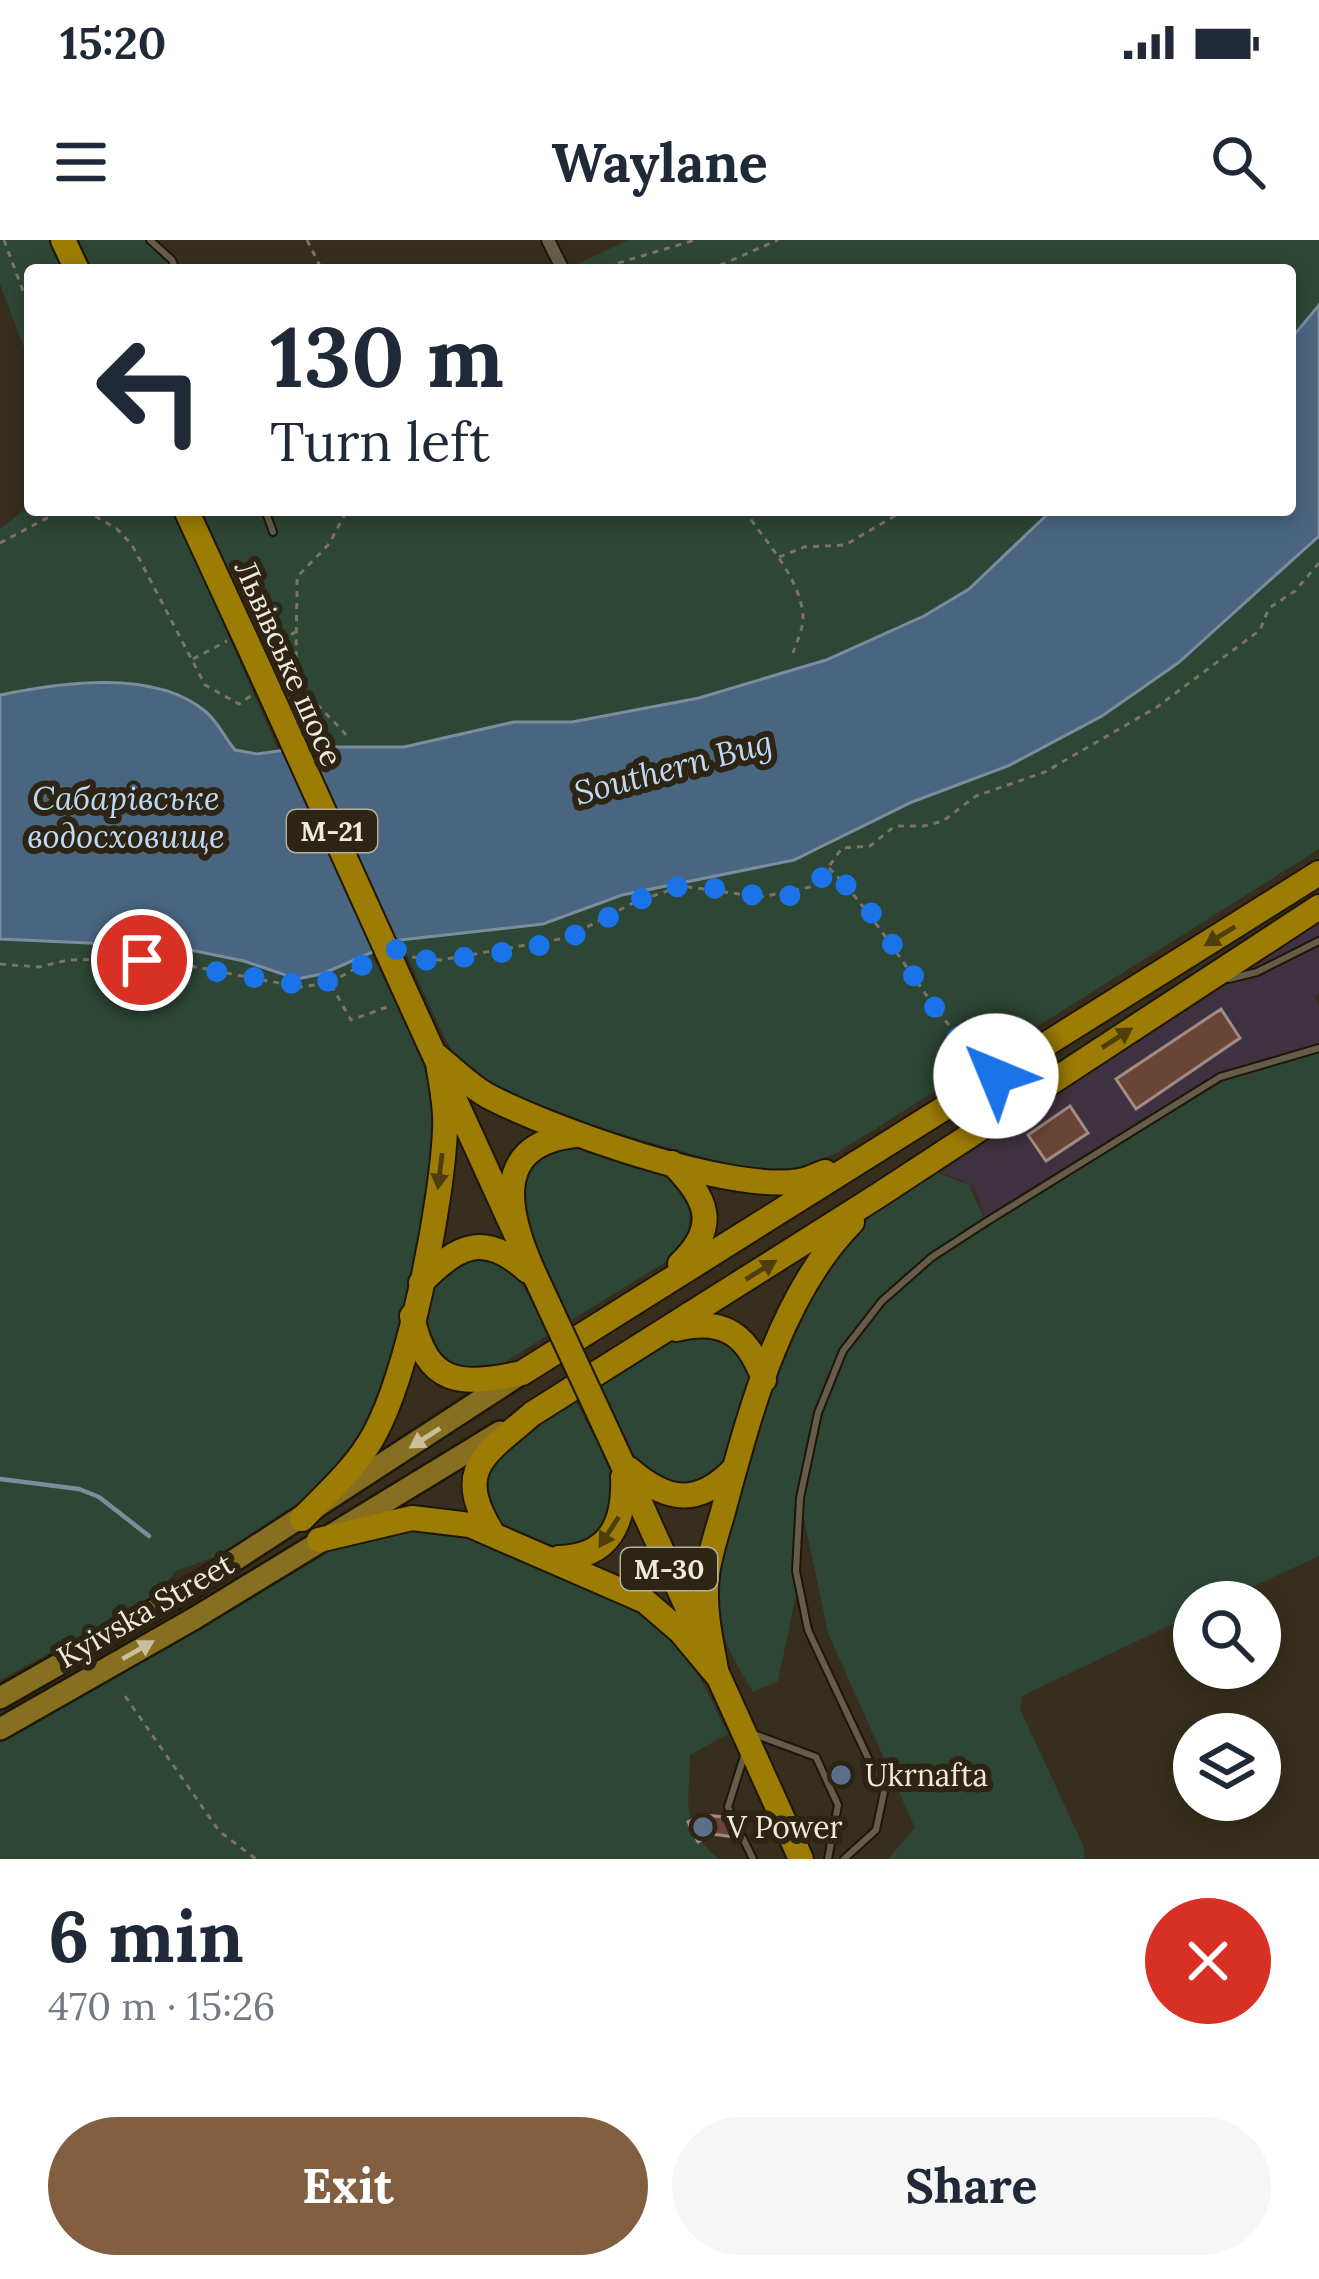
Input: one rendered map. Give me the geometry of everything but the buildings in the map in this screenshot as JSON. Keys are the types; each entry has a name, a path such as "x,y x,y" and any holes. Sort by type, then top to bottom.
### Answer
{"highway":[{"name":"Львівське шосе","path":"189,516 405,1005 437,1057 516,1234"},
{"name":"М-21","path":"437,1057 485,1094 583,1134 739,1179 798,1181 857,1161 1319,873"},
{"path":"493,1534 474,1503 474,1474 484,1454 532,1414 1319,908"},
{"path":"302,1519 373,1438 396,1381 419,1284 446,1127 437,1057"},
{"path":"516,1234 511,1192 522,1159 539,1143 583,1134"},
{"path":"649,1293 696,1249 705,1226 696,1189 670,1161"},
{"path":"412,1316 425,1355 445,1375 467,1383 522,1373 857,1161"},
{"path":"717,1675 705,1611 707,1578 764,1380 808,1279 836,1238 879,1195"},
{"name":"М-21","path":"516,1234 622,1463"},
{"path":"419,1284 458,1252 478,1246 497,1247 537,1280"},
{"path":"662,1332 698,1324 728,1328 749,1346 764,1380"},
{"path":"622,1463 649,1487 684,1499 711,1489 735,1468"},
{"path":"548,1558 586,1556 608,1542 624,1501 622,1463"},
{"name":"М-30","path":"622,1463 802,1859"},
{"path":"319,1540 390,1521 428,1517 493,1534 645,1601 681,1632 717,1675"}],"main road":[{"name":"Kyivska Street","path":"0,1699 302,1519 522,1373"},
{"name":"Kyivska Street","path":"0,1729 195,1618 532,1414"}],"lane":[{"path":"150,240 174,264"},
{"path":"267,516 273,532"},
{"path":"1191,989 1257,972 1319,941"},
{"path":"844,1859 876,1830 884,1792 808,1630 796,1571 800,1498 818,1413 843,1352 882,1301 932,1257 986,1222 1220,1077 1319,1048"},
{"path":"753,1859 728,1807 745,1737 816,1757 838,1805 828,1859"}],"path":[{"path":"4,240 24,294"},
{"path":"616,264 695,240"},
{"path":"724,264 778,240"},
{"path":"0,543 51,516"},
{"path":"95,516 132,545 205,685 239,704 258,692"},
{"path":"344,516 329,544 297,577 300,630 294,668 299,683 346,735"},
{"path":"748,516 777,558 802,608 804,621 794,653"},
{"path":"777,558 804,547 845,545 894,516"},
{"path":"404,946 409,956 422,960 533,946 566,938 635,902 682,886 761,897 789,895 815,886 842,848 870,846 895,826 943,821 976,796 1045,772 1157,707 1260,630 1269,608 1295,591 1319,563"},
{"path":"253,655 300,630"},
{"path":"192,660 231,639"},
{"path":"828,867 866,905 950,1030 996,1076"},
{"path":"0,964 39,967 68,960 124,959 185,965 300,987 330,983 386,954"},
{"path":"330,983 351,1020 405,1005"},
{"path":"124,1696 219,1832 256,1859"}],"shaded area":[{"path":"1319,909 1319,993 1314,997 1319,1005 1319,1048 986,1222 977,1193 961,1180 922,1166"}],"green space":[{"path":"0,240 51,240 62,264 24,264 24,348 0,284"},
{"path":"79,240 150,240 176,264 90,264"},
{"path":"628,240 1319,240 1319,305 1296,333 1296,264 578,264"},
{"path":"24,510 24,516 176,516 278,749 257,754 235,750 219,726 196,707 144,687 86,683 0,695 0,529"},
{"path":"203,516 1046,516 988,573 923,618 829,661 780,677 678,703 570,721 514,722 420,745 307,747"},
{"path":"1319,536 1319,849 837,1153 797,1168 745,1169 535,1110 489,1088 456,1057 400,940 543,924 622,895 755,869 818,851 912,802 1008,766 1232,615"},
{"path":"0,939 176,947 244,961 297,979 371,953 424,1059 438,1130 403,1329 366,1434 311,1498 214,1557 176,1571 158,1594 0,1680"},
{"path":"1319,1048 1319,1556 1265,1581 1173,1581 1173,1624 1022,1696 1020,1709 1084,1847 1084,1859 888,1859 915,1828 828,1633 801,1505 797,1590 778,1681 753,1692 719,1619 720,1571 730,1523 786,1357 833,1263 855,1232 936,1172 969,1185 986,1222 1238,1069"},
{"path":"580,1145 629,1154 669,1171 684,1193 689,1218 677,1255 570,1321 530,1235 522,1188 528,1169 542,1154"},
{"path":"475,1258 503,1267 522,1284 548,1335 489,1372 446,1364 426,1335 421,1318 434,1285"},
{"path":"715,1328 757,1371 725,1471 680,1493 635,1464 600,1382 667,1338"},
{"path":"574,1399 614,1473 613,1516 588,1545 547,1544 509,1529 495,1517 483,1482 488,1459"},
{"path":"440,1528 623,1605 681,1650 728,1734 690,1755 692,1824 719,1859 0,1859 0,1740 325,1553 392,1531"}],"water":[{"path":"1319,305 1319,536 1178,663 1102,716 1008,766 912,802 794,860 622,895 543,924 400,940 322,974 297,979 244,961 176,947 0,939 0,695 106,682 161,689 206,712 235,750 257,754 307,747 404,747 514,722 572,722 699,698 826,660 924,616 969,589 1046,516 1296,516 1296,333"}],"waterway":[{"path":"0,1479 79,1489 99,1497 149,1536"}],"place":[{"name":"Ukrnafta","path":"841,1775"},
{"name":"V Power","path":"703,1827"}],"route":[{"path":"142,960 315,987 404,946 409,956 441,960 533,946 566,938 635,902 682,886 761,897 789,895 815,886 828,867 866,905 950,1030 996,1076"}],"water label":[{"name":"Southern Bug","path":"673,767"},
{"name":"Сабарівське водосховище","path":"126,817"}]}
